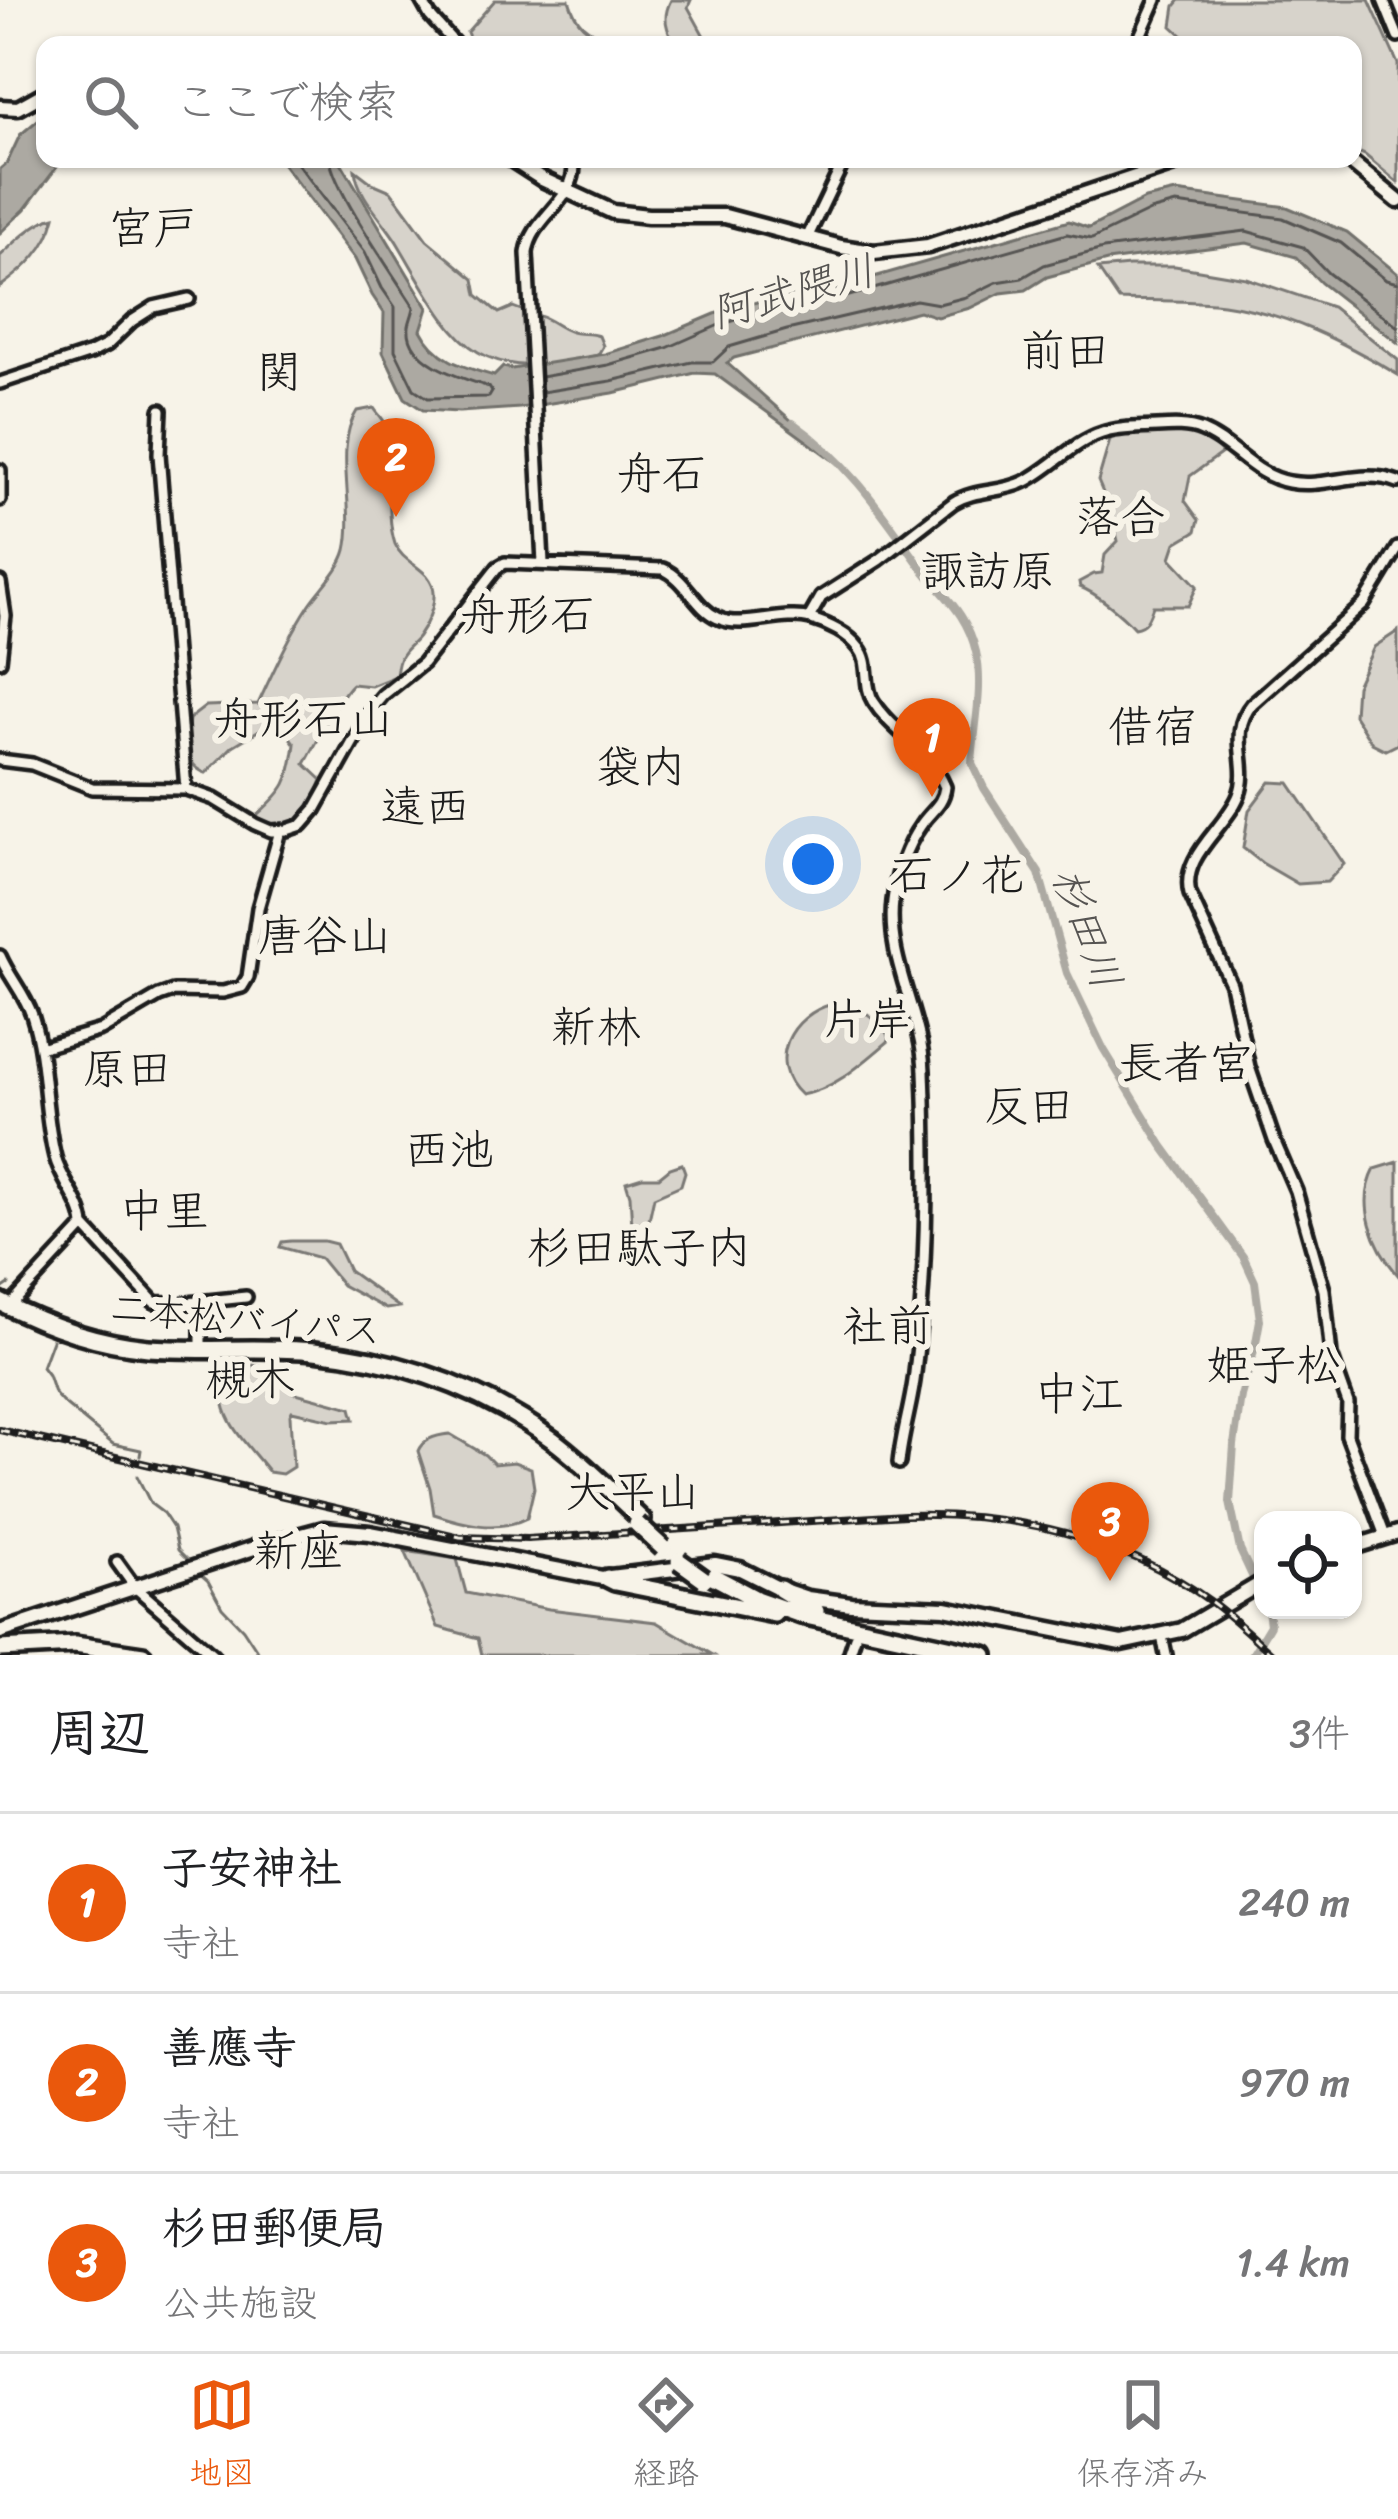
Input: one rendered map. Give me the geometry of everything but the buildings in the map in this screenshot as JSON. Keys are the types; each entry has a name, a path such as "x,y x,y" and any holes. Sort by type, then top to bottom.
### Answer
{"highway":[{"name":"二本松バイパス","path":"3,1307 93,1338 152,1348 312,1351 434,1376 508,1411 552,1439 640,1522"},
{"name":"二本松バイパス","path":"3,1307 42,1329 109,1348 158,1355 328,1360 430,1382 486,1405 537,1435 712,1584 849,1628"},
{"path":"608,1578 712,1584 777,1614 986,1655"},
{"path":"780,1589 802,1606 849,1628 957,1655"},
{"path":"1,1652 75,1646 143,1655"},
{"path":"1,1652 107,1655"}],"main road":[{"path":"0,107 18,108 36,98"},
{"path":"527,168 613,212 725,216 874,252 928,246 1162,168"},
{"path":"1358,168 1398,201"},
{"path":"0,1632 257,1546 324,1529 370,1533 608,1578 723,1565 807,1598 956,1610 1121,1643 1188,1627 1254,1587"},
{"path":"1362,1544 1392,1534"}],"street":[{"path":"421,0 448,36"},
{"path":"1140,36 1156,0"},
{"path":"1383,0 1398,37"},
{"path":"543,563 528,243 567,191 574,168"},
{"path":"806,238 841,168"},
{"path":"0,383 91,353 154,307 189,299"},
{"path":"161,410 159,454 186,789"},
{"path":"809,618 821,597 966,495 1021,484 1100,433 1178,426 1197,429 1258,471 1285,482 1306,484 1369,475 1398,482"},
{"path":"0,470 0,500"},
{"path":"1392,1534 1347,1436 1348,1403 1331,1354 1324,1290 1296,1191 1250,1066 1231,984 1187,879 1238,797 1242,717 1364,604 1398,548"},
{"path":"0,760 32,764 92,788 186,789 263,829 280,832 302,824 310,818 371,708 423,663 505,563 663,569 706,610 726,621 809,618 858,646 873,701 924,754 945,787 914,838 893,899 897,961 923,1055 926,1192 916,1369 899,1462"},
{"path":"0,582 5,616 0,661"},
{"path":"40,1048 101,1030 173,991 223,992 242,987 280,832"},
{"path":"0,956 28,1004 40,1048 54,1155 84,1226 149,1300 159,1304 246,1297"},
{"path":"3,1307 84,1226"},
{"path":"201,1302 201,1349"},
{"path":"117,1562 135,1587 213,1655"},
{"path":"849,1655 849,1628 866,1604"},
{"path":"1162,1636 1166,1655"}],"shaded area":[{"path":"495,0 569,0 583,25 602,36 469,36 467,32"},
{"path":"671,0 691,0 688,7 704,36 671,36 667,12"},
{"path":"1180,0 1369,0 1398,64 1398,183 1362,154 1362,36 1183,36 1172,26"},
{"path":"355,170 391,191 427,240 474,279 477,295 499,313 513,307 569,331 599,336 603,346 598,355 521,365 493,359 471,347 435,305 366,199"},
{"path":"55,217 34,257 0,287 0,256 33,228"},
{"path":"1175,266 1246,278 1332,307 1398,360 1398,375 1336,340 1270,314 1210,303 1119,300 1098,269"},
{"path":"374,408 388,434 395,544 429,578 433,604 421,633 400,658 396,676 371,686 352,684 334,709 305,764 322,780 306,816 293,824 271,825 257,820 281,791 291,767 295,744 283,728 271,723 233,746 206,773 190,758 189,719 206,706 258,704 302,616 346,550 350,426 357,411"},
{"path":"1182,431 1207,438 1222,453 1190,476 1185,501 1199,520 1196,531 1176,543 1171,558 1197,586 1188,606 1153,606 1145,623 1134,628 1080,587 1079,582 1102,573 1105,555 1118,541 1098,481 1112,433"},
{"path":"1398,631 1398,744 1386,750 1372,743 1354,715 1356,686 1374,647"},
{"path":"1270,782 1289,783 1344,864 1327,882 1298,884 1243,848 1249,810"},
{"path":"833,1004 867,1014 890,1040 837,1081 801,1095 785,1068 788,1041 805,1018"},
{"path":"1398,1162 1398,1275 1375,1239 1367,1197 1375,1169"},
{"path":"682,1164 681,1185 654,1197 648,1224 632,1226 626,1182 659,1177"},
{"path":"282,1242 336,1244 349,1271 399,1307 386,1309 342,1285 320,1258 280,1247"},
{"path":"241,1363 264,1367 273,1380 292,1392 351,1408 354,1419 332,1420 292,1411 293,1467 282,1474 269,1472 226,1412 225,1367"},
{"path":"450,1434 494,1464 514,1462 531,1468 534,1488 527,1518 492,1526 434,1514 418,1451 427,1440"},
{"path":"405,1551 457,1559 466,1593 656,1622 713,1655 482,1655 478,1638 438,1627"}],"water":[{"path":"36,122 36,168 56,168 0,233 0,169 20,135"},
{"path":"286,168 344,168 428,308 421,330 427,340 452,361 494,376 503,367 605,354 715,314 806,289 846,285 1069,221 1089,228 1145,199 1176,192 1287,207 1347,232 1398,274 1398,343 1321,283 1296,257 1247,243 1107,261 937,317 919,311 727,363 849,472 715,374 695,373 520,408 423,410 405,398 383,352 384,313 355,259"}],"waterway":[{"name":"杉田川","path":"793,423 861,486 966,624 979,679 972,763 1039,873 1067,973 1103,1048 1162,1145 1244,1258 1255,1282 1260,1320 1241,1396 1230,1502 1240,1550 1254,1580"},
{"path":"0,1290 9,1284"},
{"path":"52,1340 42,1367 54,1393 113,1444 141,1450 140,1456"},
{"path":"137,1476 151,1504 173,1528 178,1550 190,1562"},
{"path":"199,1573 260,1655"},
{"name":"杉田川","path":"1252,1655 1269,1619"}],"railway":[{"path":"0,1430 460,1537 527,1539 905,1515 1026,1524 1141,1560 1218,1607 1273,1655"}],"place":[{"name":"善應寺","path":"396,517"},
{"name":"子安神社","path":"932,797"},
{"name":"杉田郵便局","path":"1110,1581"}],"district":[{"name":"宮戸","path":"153,228"},
{"name":"前田","path":"1065,351"},
{"name":"関","path":"279,372"},
{"name":"舟石","path":"662,474"},
{"name":"落合","path":"1120,517"},
{"name":"諏訪原","path":"988,571"},
{"name":"舟形石","path":"528,615"},
{"name":"舟形石山","path":"304,719"},
{"name":"借宿","path":"1153,727"},
{"name":"袋内","path":"641,767"},
{"name":"遠西","path":"425,807"},
{"name":"石ノ花","path":"957,875"},
{"name":"唐谷山","path":"325,936"},
{"name":"片岸","path":"867,1019"},
{"name":"新林","path":"596,1027"},
{"name":"長者宮","path":"1186,1063"},
{"name":"原田","path":"127,1069"},
{"name":"反田","path":"1029,1106"},
{"name":"西池","path":"449,1150"},
{"name":"中里","path":"164,1211"},
{"name":"杉田駄子内","path":"639,1248"},
{"name":"社前","path":"887,1326"},
{"name":"姫子松","path":"1274,1365"},
{"name":"槻木","path":"250,1380"},
{"name":"中江","path":"1079,1394"},
{"name":"大平山","path":"633,1492"},
{"name":"新座","path":"299,1551"}],"water label":[{"name":"阿武隈川","path":"793,292"}]}
